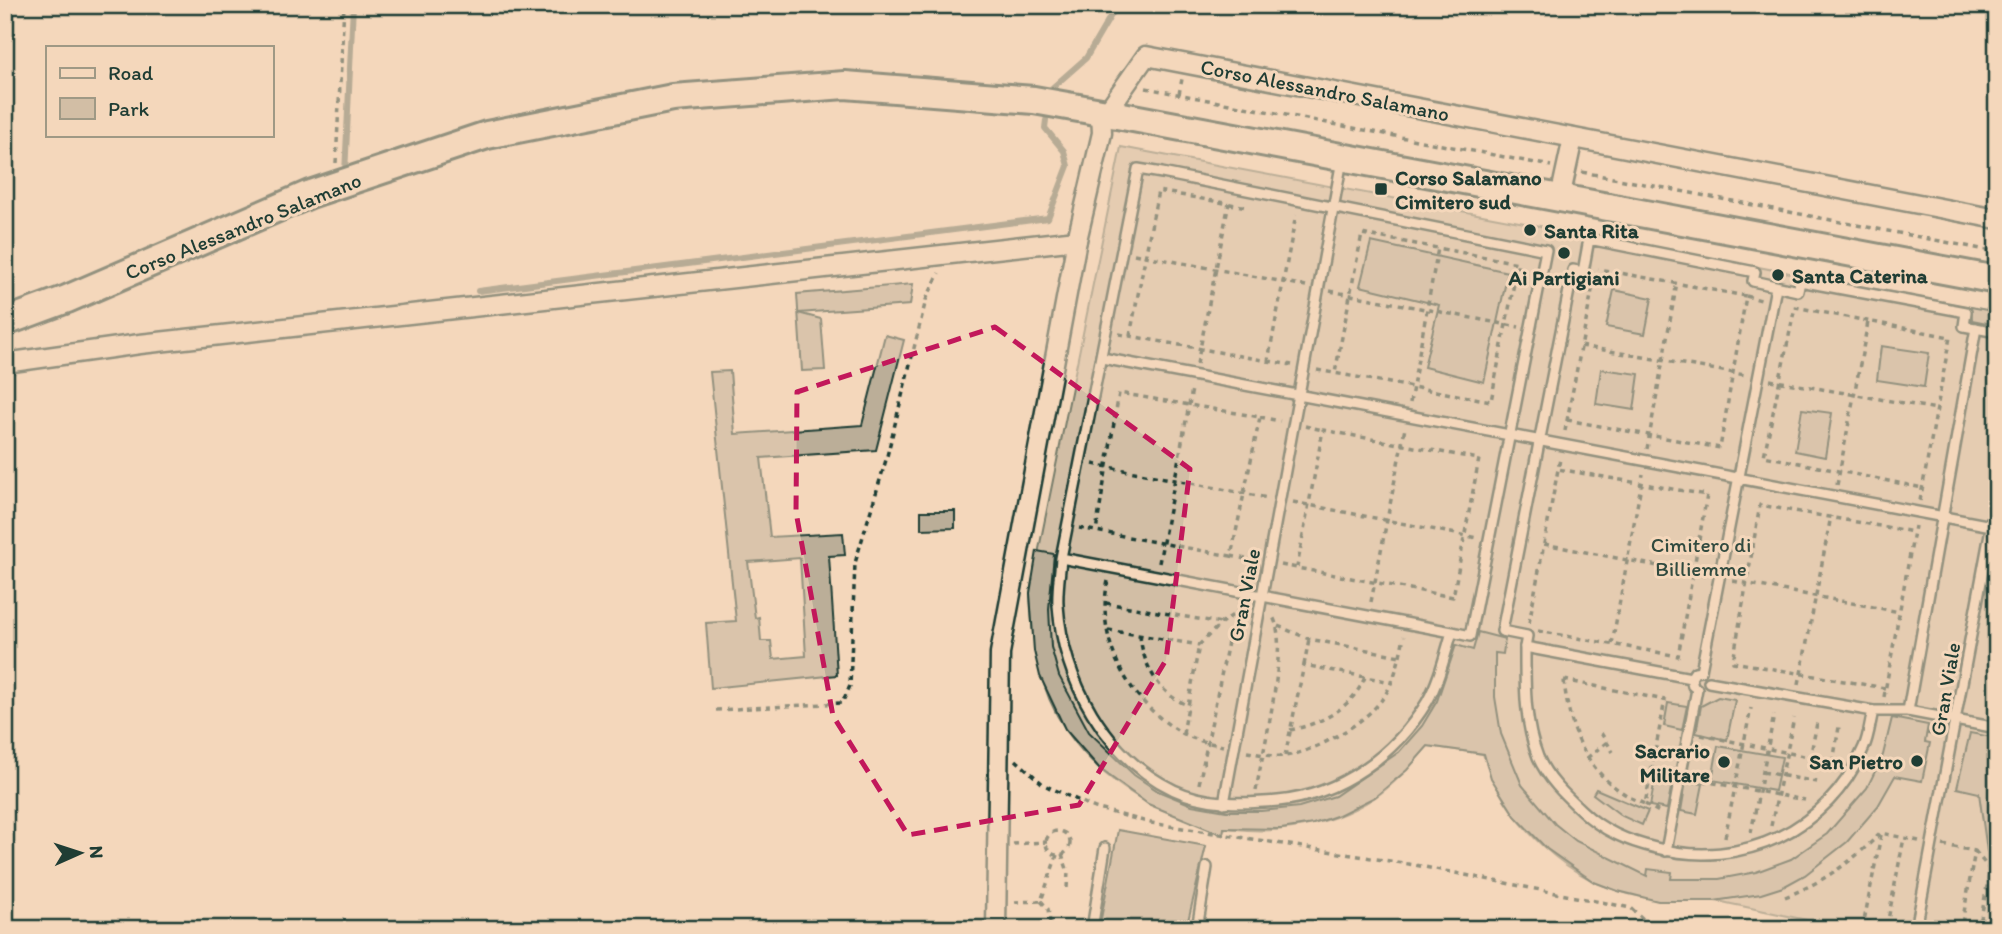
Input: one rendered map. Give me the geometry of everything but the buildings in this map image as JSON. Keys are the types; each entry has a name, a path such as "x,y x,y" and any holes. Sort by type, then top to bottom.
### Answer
{"street":[{"name":"Corso Alessandro Salamano","path":"1104,112 1146,56 1997,219"},
{"name":"Corso Alessandro Salamano","path":"5,322 335,186 486,135 673,98 845,85 1034,100 1997,280"},
{"path":"996,929 1000,653 1077,240 1102,133 1104,112"},
{"path":"1560,198 1573,138"},
{"path":"5,363 140,344 1077,240"}],"lane":[{"name":"Gran Viale","path":"1224,803 1342,158"},
{"path":"1061,558 1261,597 1452,632 1470,636 1510,436 1546,250 1138,169 1061,558 1058,604 1068,662 1083,700 1107,734 1137,766 1175,790 1224,803 1297,799 1330,788 1364,769 1391,747 1428,700 1452,632"},
{"path":"1877,710 1866,744 1849,775 1824,807 1801,826 1772,842 1736,853 1700,856 1626,841 1593,822 1559,790 1539,759 1529,724 1525,647 1527,636 1502,631 1537,442 1573,270 1583,272 1589,239 1755,272 1753,281 1776,287 1798,291 1800,281 1966,312 1964,326 1997,332"},
{"path":"1702,671 1776,287"},
{"path":"1908,711 1976,328"},
{"path":"1102,358 1994,527"},
{"name":"Gran Viale","path":"1916,929 1994,527 1997,496"},
{"path":"1525,647 1691,678"},
{"path":"1702,671 1707,674 1709,682 1703,689 1698,689 1693,686 1691,678 1695,672 1702,671"},
{"path":"1709,682 1877,710 1908,711 1997,728"},
{"path":"1666,851 1698,689"},
{"path":"1091,929 1105,848"},
{"path":"1197,929 1207,867"}],"path":[{"path":"335,186 344,5"},
{"path":"1256,208 1158,191 1130,336 1268,361 1297,215 1283,213"},
{"path":"1362,234 1518,263 1491,401 1335,373 1362,234"},
{"path":"716,710 842,703 850,686 855,563 886,460 926,300 947,255"},
{"path":"1567,420 1720,448 1746,296 1596,268"},
{"path":"1877,710 1885,688 1923,488 1950,337 1795,307 1764,456 1923,488"},
{"path":"1119,393 1260,417 1230,556 1096,531 1119,393"},
{"path":"1323,430 1479,459 1453,597 1297,568 1323,430"},
{"path":"1528,629 1678,656 1707,495 1558,469"},
{"path":"1885,688 1733,662 1745,583 1760,505 1914,532"},
{"path":"1106,603 1221,623 1199,645 1184,734"},
{"path":"1197,796 1228,642 1256,620"},
{"path":"1254,803 1279,656 1278,626 1308,639 1400,656"},
{"path":"1107,629 1199,645"},
{"path":"1140,635 1141,650 1150,670 1177,702 1189,705"},
{"path":"1284,756 1308,639"},
{"path":"1304,665 1391,682"},
{"path":"1290,730 1320,721 1342,708 1358,694 1366,677"},
{"path":"1564,680 1665,700 1645,804 1625,796 1587,758 1571,723 1564,680"},
{"path":"1725,837 1751,708"},
{"path":"1751,834 1774,715"},
{"path":"1771,828 1794,718"},
{"path":"1810,758 1817,723"},
{"path":"1833,762 1839,727"},
{"path":"1601,733 1613,752"},
{"path":"1689,733 1833,762 1849,775"},
{"path":"1587,758 1607,742"},
{"path":"999,744 1044,785 1095,808 1151,824 1415,865 1622,906 1642,915 1654,929"},
{"path":"1763,772 1822,783"},
{"path":"1680,776 1805,800"},
{"path":"1041,901 1059,854 1070,846 1064,833 1053,832 1047,842 1048,849 1059,854 1068,872 1067,888"},
{"path":"1881,833 1864,921 1887,925 1904,838"},
{"path":"1881,833 1975,852 1990,870 1979,929"},
{"path":"1785,897 1822,882 1881,833"},
{"path":"997,846 1047,842"},
{"path":"1961,929 1975,852"},
{"path":"996,903 1041,901"},
{"path":"1041,901 1048,909 1051,929"}],"highlighted area":[{"path":"995,327 1190,469 1166,660 1079,805 908,835 833,716 796,512 797,392"}],"green space":[{"name":"Cimitero di Billiemme","path":"1121,147 1997,312 1997,929 1863,929 1810,921 1722,902 1642,897 1615,890 1589,879 1543,846 1507,804 1483,754 1428,746 1403,774 1382,792 1335,817 1293,828 1250,830 1207,824 1166,811 1128,791 1094,763 1066,730 1049,698 1038,664 1030,593"}],"waterway":[{"path":"345,174 353,5"},
{"path":"1052,88 1086,58 1117,5"},
{"path":"478,291 1048,218 1068,166 1064,151 1045,128 1046,120"}],"place":[{"name":"Corso Salamano Cimitero sud","path":"1381,189"},
{"name":"Santa Rita","path":"1530,230"},
{"name":"Ai Partigiani","path":"1564,253"},
{"name":"Santa Caterina","path":"1778,275"},
{"name":"San Pietro","path":"1917,761"},
{"name":"Sacrario Militare","path":"1724,762"}]}
